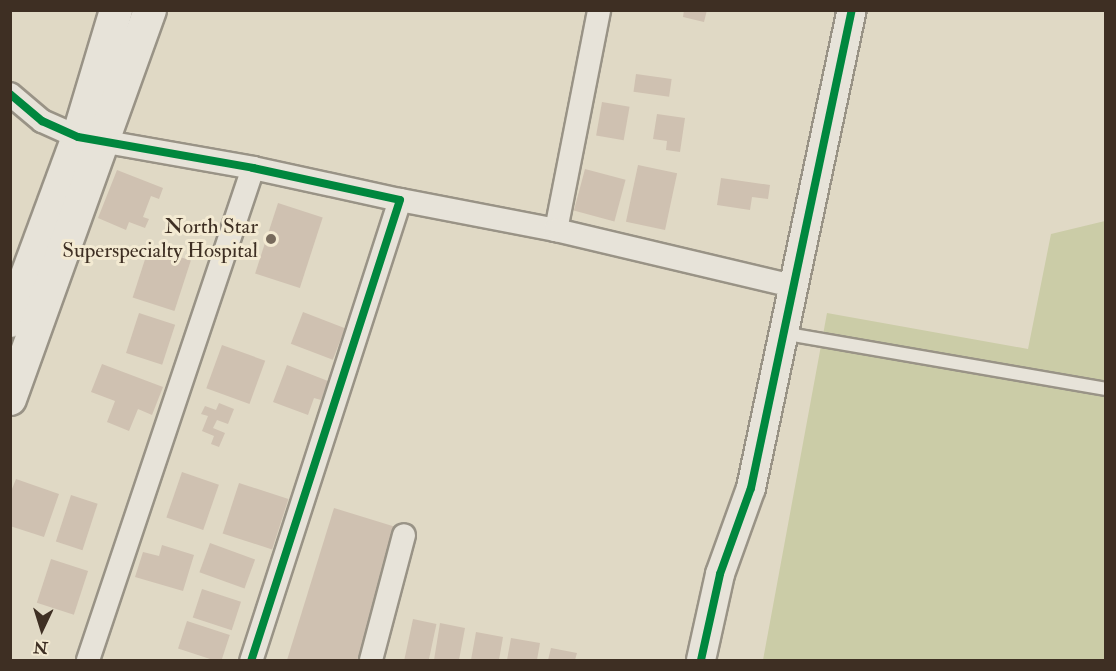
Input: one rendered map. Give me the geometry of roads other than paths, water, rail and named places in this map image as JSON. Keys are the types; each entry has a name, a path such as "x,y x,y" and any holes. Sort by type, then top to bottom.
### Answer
{"main road":[{"path":"10,399 91,139 116,10"},
{"path":"10,321 150,10"}],"street":[{"path":"556,230 599,10"},
{"path":"701,660 720,574 751,488 852,10"},
{"path":"10,94 42,121 91,139 253,168 400,200 556,230 792,286"},
{"path":"88,660 253,168"},
{"path":"250,660 400,200"},
{"path":"370,660 404,535"}],"lane":[{"path":"782,333 1106,389"}],"place":[{"name":"North Star Superspecialty Hospital","path":"271,239"}]}
